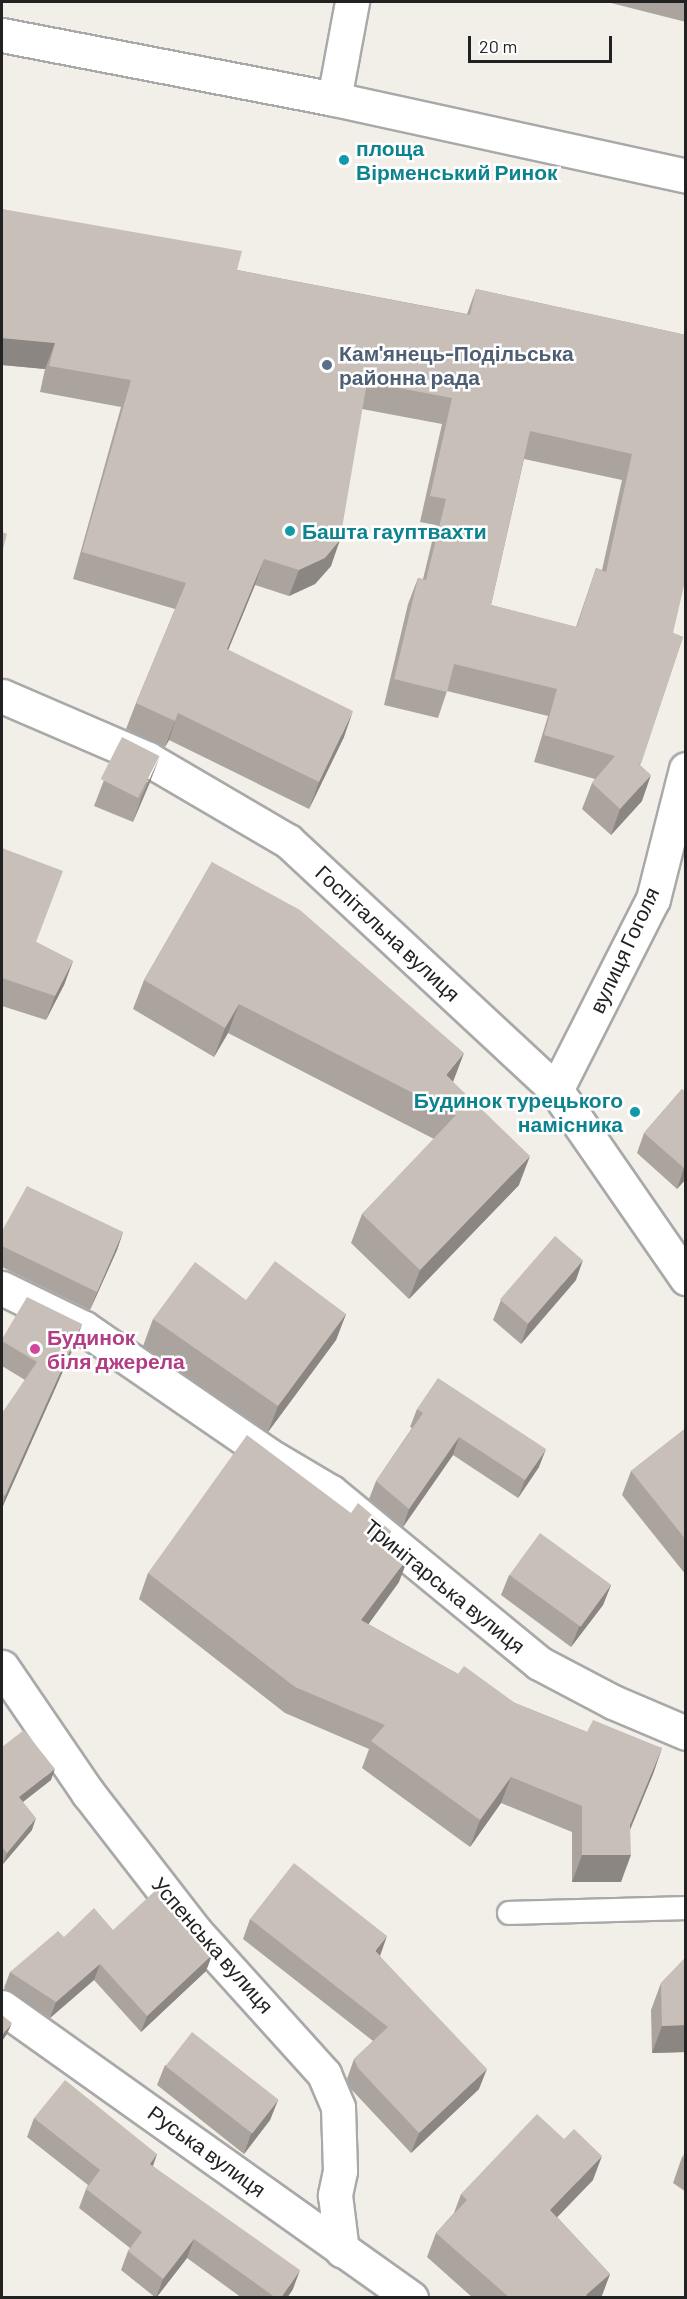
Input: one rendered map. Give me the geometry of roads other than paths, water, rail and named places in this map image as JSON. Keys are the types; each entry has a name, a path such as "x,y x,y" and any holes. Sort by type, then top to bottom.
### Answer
{"street":[{"path":"334,99 352,2"},
{"path":"2,35 334,99 686,176"},
{"name":"Госпітальна вулиця","path":"2,696 148,759 288,841 556,1090 686,1278"},
{"name":"вулиця Гоголя","path":"556,1090 652,899 686,769"},
{"name":"Тринітарська вулиця","path":"2,1288 84,1328 267,1454 331,1492 539,1663 613,1702 686,1732"},
{"name":"Успенська вулиця","path":"2,1667 88,1793 195,1931 324,2074 338,2107 340,2171 335,2195 342,2251"},
{"name":"Руська вулиця","path":"2,2007 99,2073 342,2251 411,2298"}],"lane":[{"path":"509,1913 686,1908"}],"place":[{"name":"площа Вірменський Ринок","path":"344,160"},
{"name":"Кам'янець-Подільська районна рада","path":"327,365"},
{"name":"Башта гауптвахти","path":"290,531"},
{"name":"Будинок турецького намісника","path":"635,1112"},
{"name":"Будинок біля джерела","path":"35,1349"}]}
